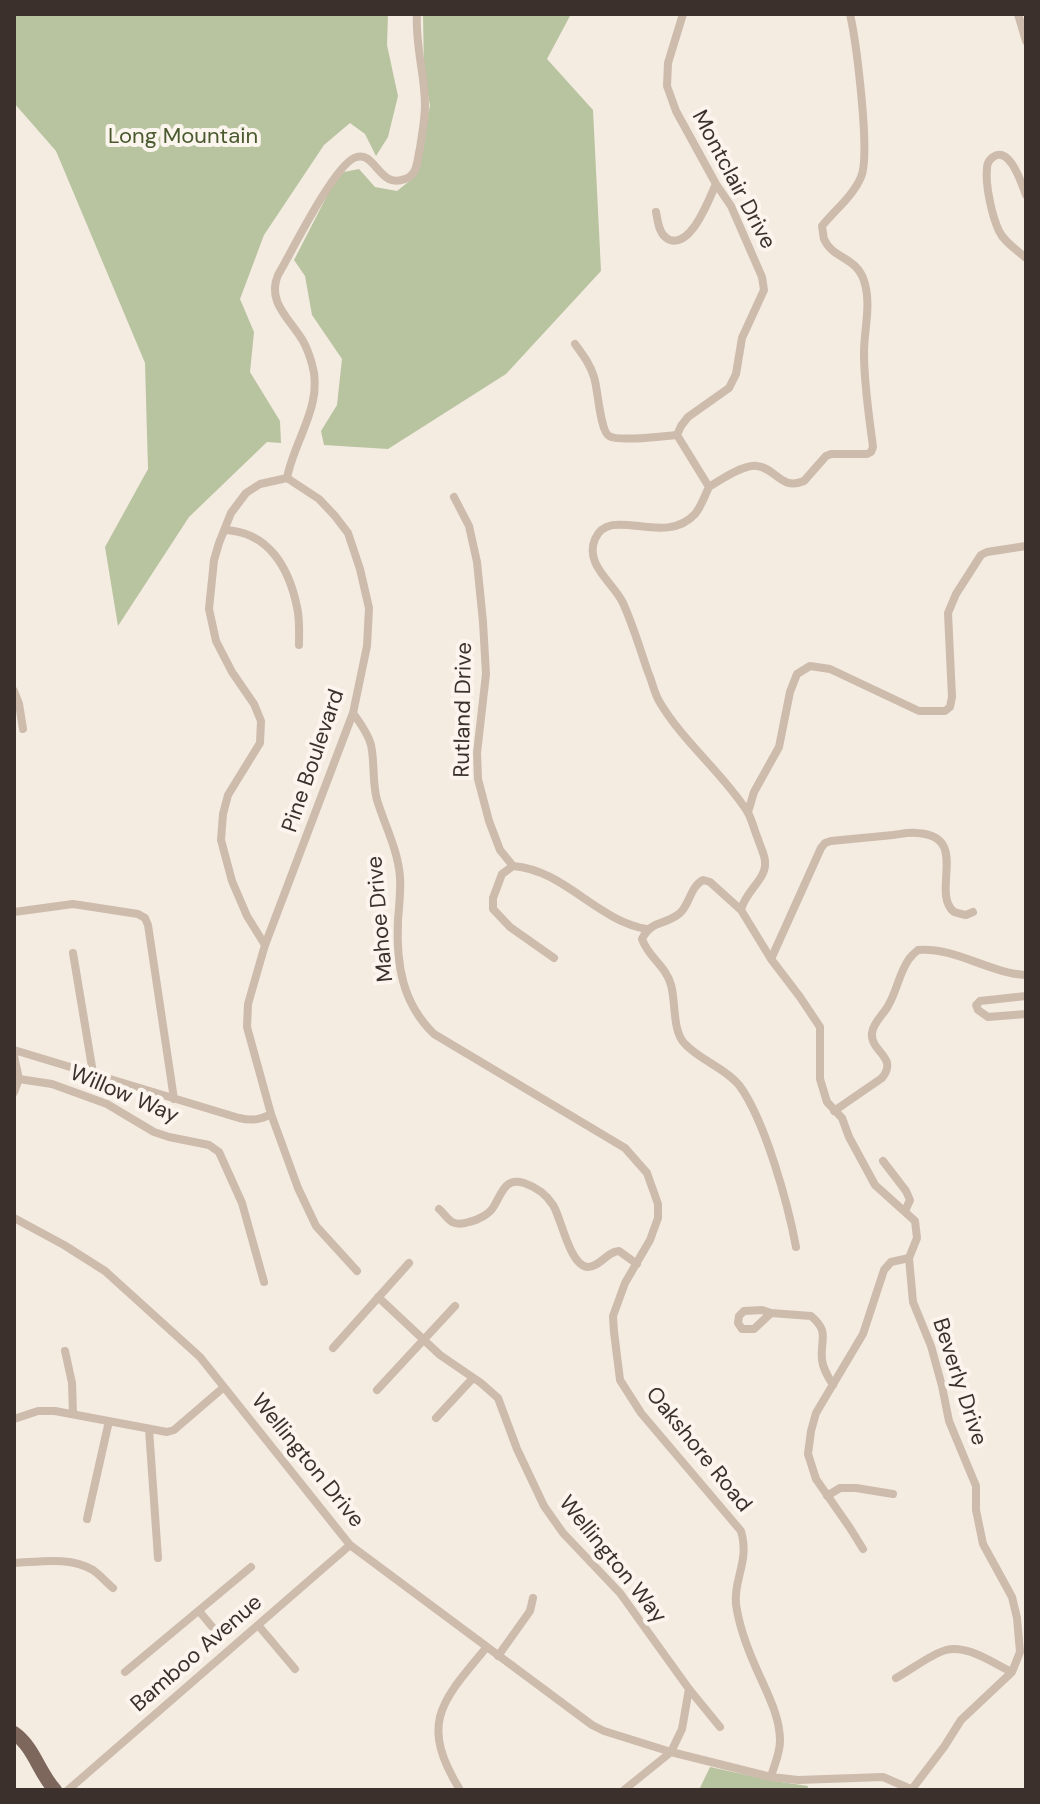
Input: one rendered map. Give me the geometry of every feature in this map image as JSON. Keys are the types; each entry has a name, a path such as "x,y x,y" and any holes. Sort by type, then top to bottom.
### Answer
{"main road":[{"path":"14,1733 31,1751 55,1790"}],"street":[{"path":"265,945 232,881 221,840 228,795 260,743 261,721 216,641 209,609 210,587 219,543 231,513 246,493 260,484 287,478 315,394 315,374 304,343 287,321 276,299 274,286 278,275 332,180 348,162 356,156 366,158 392,181 405,179 415,171 425,103 417,14"},
{"name":"Montclair Drive","path":"677,435 688,417 729,388 736,374 742,338 764,290 750,246 731,206 676,111 667,86 668,63 683,14"},
{"path":"741,910 746,894 761,878 766,860 748,813 661,703 622,600 594,560 592,552 596,538 607,527 625,524 665,529 686,520 694,515 709,487 724,476 751,466 763,468 784,482 800,484 826,456 871,452 873,447 864,382 868,312 865,283 855,264 838,255 824,240 822,226 863,175 865,159 861,98 850,14"},
{"path":"1018,14 1026,41"},
{"path":"1026,195 1011,163 1005,157 993,157 987,165 993,216 1001,235 1026,258"},
{"path":"656,212 663,235 678,241 684,239 694,227 716,184"},
{"path":"575,344 594,375 603,431 608,436 624,438 677,435 709,487"},
{"name":"Pine Boulevard","path":"287,478 319,499 348,533 369,608 367,646 353,713 265,945 246,1017 271,1114 298,1188 316,1226 357,1271"},
{"name":"Rutland Drive","path":"454,497 469,526 477,562 483,622 486,674 477,753 478,779 500,850 513,866"},
{"path":"225,530 245,533 261,542 283,563 298,609 299,645"},
{"path":"748,813 754,792 779,747 790,692 797,674 810,666 830,669 919,711 945,711 950,707 952,697 948,613 956,594 981,555 1026,546"},
{"path":"14,691 23,729"},
{"name":"Mahoe Drive","path":"353,713 371,743 377,801 392,837 400,877 397,933 400,969 413,1009 434,1034 550,1104"},
{"path":"771,959 821,848 831,841 918,832 936,839 944,846 947,858 947,902 954,912 966,915 973,912"},
{"path":"554,958 510,927 493,909 493,898 502,874 513,866 544,873 617,920 647,929"},
{"path":"796,1247 791,1220 756,1115 739,1086 727,1073 682,1043 670,981 662,966 645,948 642,939 647,929 679,914 697,883 703,880 710,882 741,910 771,959 820,1027 820,1079 827,1102 842,1118 875,1185 905,1211"},
{"path":"14,912 73,904 138,914 145,918 174,1099"},
{"path":"834,1111 882,1078 886,1072 887,1062 872,1039 872,1032 890,1003 907,962 918,950 941,951 1013,974 1026,975"},
{"path":"73,953 93,1073"},
{"path":"1026,996 980,1001 976,1005 988,1017 1026,1014"},
{"path":"14,1092 19,1079 14,1053 252,1120 271,1114"},
{"name":"Willow Way","path":"19,1079 52,1084 107,1104 154,1132 209,1145 219,1152 242,1203 264,1282"},
{"name":"Oakshore Road","path":"550,1104 625,1148 647,1173 658,1204 658,1218 650,1240 625,1283 613,1316 620,1380 641,1413 741,1531 744,1561 737,1609 750,1654 773,1706 780,1737 771,1777"},
{"name":"Beverly Drive","path":"883,1161 910,1200 905,1211 915,1221 917,1238 909,1258 913,1302 931,1346 949,1421 976,1486 976,1510 983,1544 1012,1597 1020,1652 1012,1672"},
{"path":"439,1209 453,1223 477,1220 489,1212 509,1183 518,1182 536,1188 555,1207 568,1243 581,1265 595,1265 616,1251 637,1264"},
{"name":"Wellington Drive","path":"14,1218 105,1271 200,1357 350,1545 592,1725 671,1752 771,1777 798,1780 883,1777 913,1790"},
{"path":"863,1549 816,1479 808,1454 811,1431 816,1413 863,1334 884,1270 891,1262 909,1258"},
{"path":"333,1348 409,1263"},
{"name":"Wellington Way","path":"378,1297 440,1355 498,1398 517,1449 544,1506 563,1533 620,1593 720,1727"},
{"path":"377,1390 455,1306"},
{"path":"771,1313 811,1316 818,1322 824,1336 822,1359 825,1372 833,1385"},
{"path":"65,1351 72,1383 73,1414"},
{"path":"436,1418 473,1378"},
{"path":"14,1419 38,1411 55,1411 167,1432 174,1430 224,1387"},
{"path":"87,1519 109,1421"},
{"path":"149,1429 158,1558"},
{"path":"827,1496 840,1488 893,1494"},
{"name":"Bamboo Avenue","path":"68,1790 228,1646 258,1625 350,1545"},
{"path":"14,1563 73,1563 95,1572 113,1588"},
{"path":"125,1672 251,1567"},
{"path":"498,1656 530,1611 533,1598"},
{"path":"199,1611 219,1635"},
{"path":"258,1625 295,1669"},
{"path":"460,1790 439,1746 437,1727 456,1683 486,1648"},
{"path":"896,1678 946,1650 956,1649 968,1651 1012,1672 961,1720 913,1790"},
{"path":"624,1790 671,1752 682,1729 689,1689"}],"green space":[{"name":"Long Mountain","path":"14,14 388,14 387,45 398,96 388,137 376,156 365,134 350,123 324,145 264,235 240,299 254,332 250,372 280,421 281,443 267,442 189,517 118,626 105,547 148,469 145,363 56,151 14,103"},
{"path":"423,14 571,14 547,59 593,110 601,271 506,374 388,449 324,445 321,431 337,405 342,359 312,315 305,276 294,260 332,186 344,172 359,169 375,187 397,191 412,179 430,106 424,71"},
{"path":"710,1767 808,1786 807,1790 699,1790"}]}
